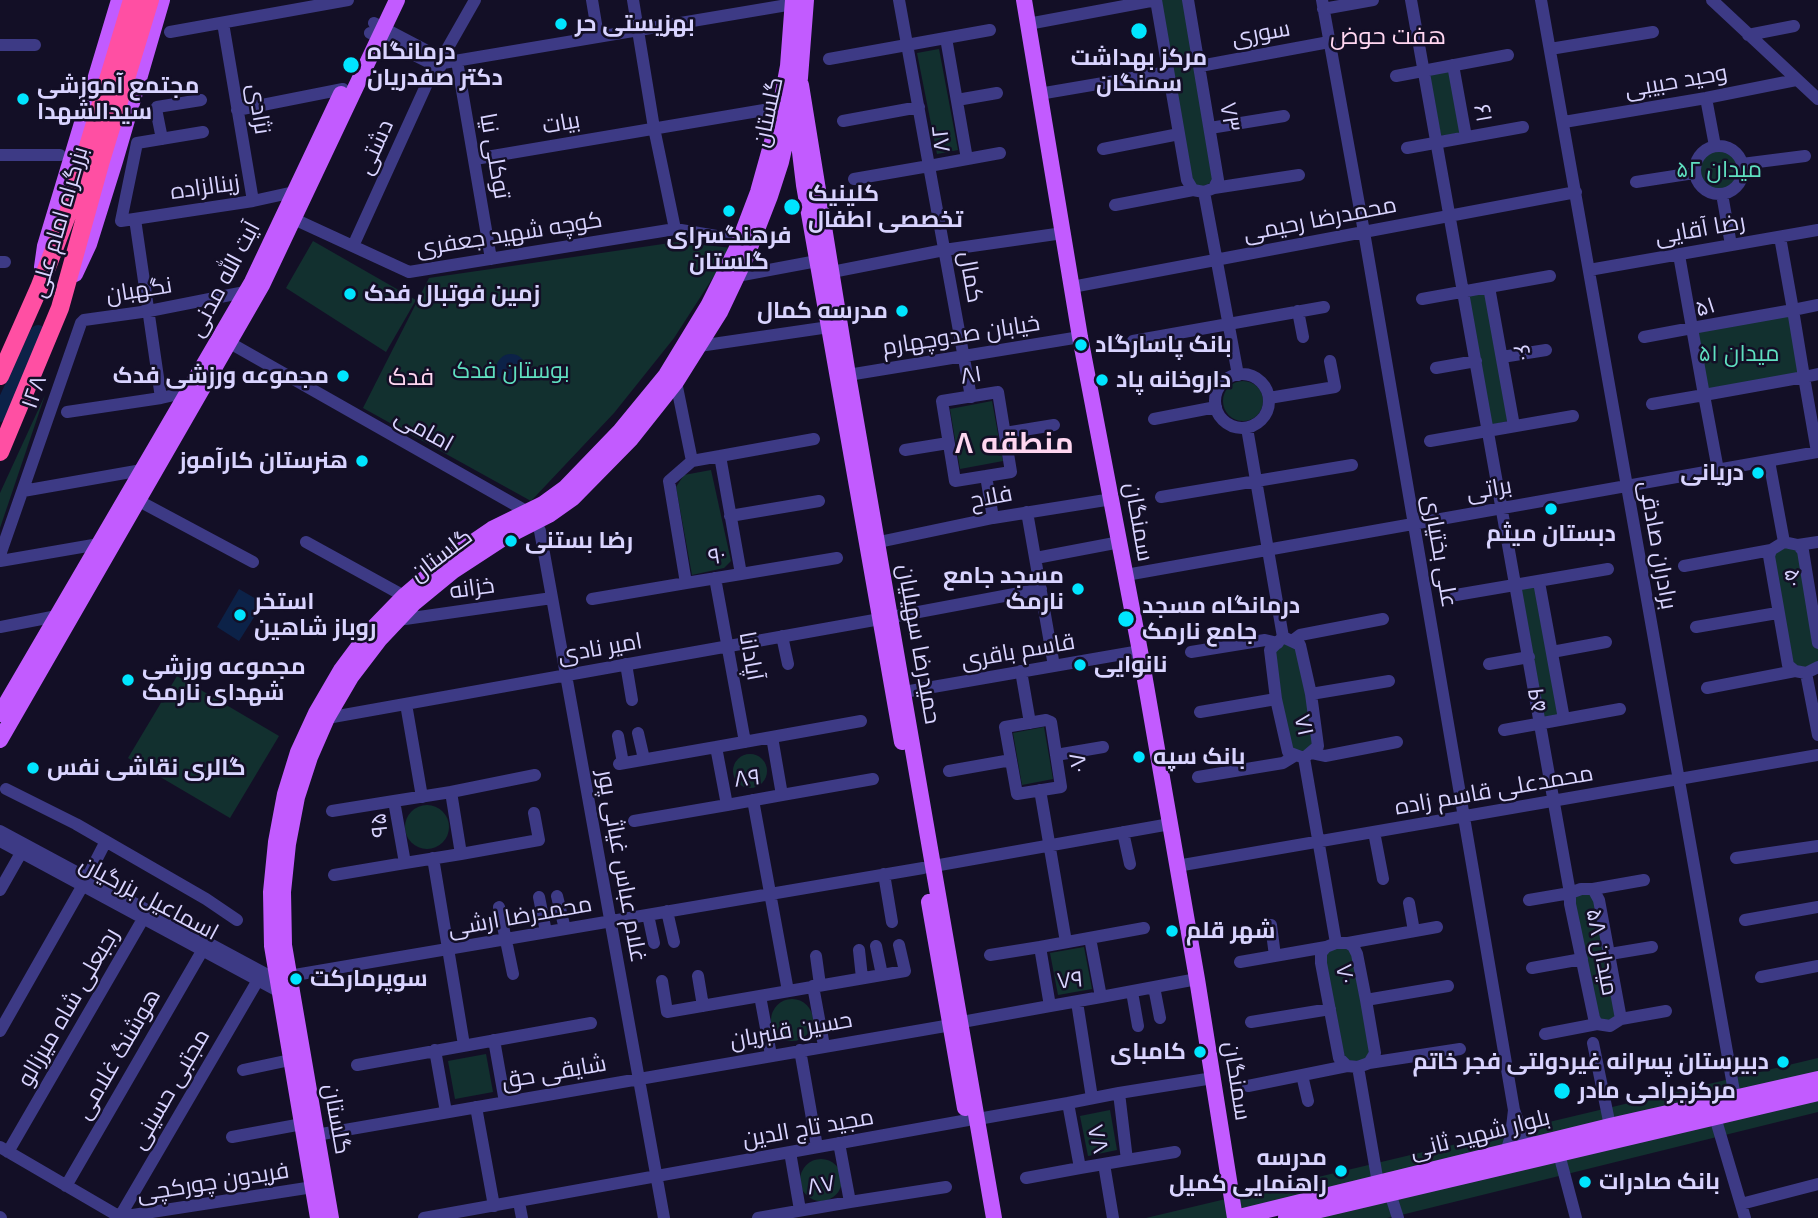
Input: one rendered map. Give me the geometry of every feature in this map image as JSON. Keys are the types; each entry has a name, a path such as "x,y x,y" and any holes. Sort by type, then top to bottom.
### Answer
{"highway":[{"name":"بزرگراه امام علی","path":"0,376 39,288 68,213 132,0"},
{"name":"بزرگراه امام علی","path":"0,452 60,309 150,0"}],"main road":[{"path":"39,288 46,246 119,0"},
{"path":"60,309 89,244 162,0"},
{"name":"آیت الله مدنی","path":"0,715 187,392 262,285 377,31 385,0"},
{"name":"آیت الله مدنی","path":"225,340 343,89 397,0"},
{"name":"سمنگان","path":"1024,0 1080,337 1140,651 1197,979 1235,1218"},
{"name":"گلستان","path":"318,1218 290,1060 281,983 284,945 283,892 288,844 297,797 310,757 327,718 351,677 380,639 414,603 453,571 531,517 542,504 565,488 620,431 666,375 708,306 740,240 788,96 800,78 798,1"},
{"name":"گلستان","path":"331,1218 316,1135 272,946 271,892 276,842 285,794 295,763 316,713 341,670 370,631 404,596 445,561 492,529 531,517 573,498 630,440 676,382 719,312 737,276 776,180 798,1"},
{"name":"حمیدرضا سهیلیان","path":"800,78 825,267 843,376 973,1120 994,1218"},
{"name":"حمیدرضا سهیلیان","path":"788,96 804,185 825,267"},
{"path":"776,180 796,177 803,179 804,185"},
{"path":"0,740 139,500 225,340"},
{"name":"بلوار شهید ثانی","path":"1235,1218 1286,1215 1537,1144 1557,1147 1610,1126 1818,1079"},
{"name":"بلوار شهید ثانی","path":"1384,1188 1557,1147 1716,1117 1818,1093"},
{"name":"حمیدرضا سهیلیان","path":"973,1120 983,1218"}],"street":[{"path":"170,32 223,23 297,5 348,0"},
{"name":"دشتی","path":"352,246 441,61 475,0"},
{"path":"592,0 598,36"},
{"path":"633,0 654,128 676,229"},
{"name":"۸۲","path":"900,0 929,166 967,159 946,38"},
{"path":"1028,24 1156,0 1187,180 1203,190 1238,375"},
{"name":"۷۳","path":"1188,0 1218,180 1203,190"},
{"path":"1322,4 1373,0"},
{"path":"1411,0 1437,143"},
{"name":"برادران صادقی","path":"1541,0 1735,1097"},
{"path":"1712,0 1818,99"},
{"path":"377,31 441,61 798,1"},
{"name":"علی بختیاری","path":"1322,4 1364,232 1514,1110"},
{"name":"نژادی","path":"223,23 253,201"},
{"path":"1748,36 1794,26"},
{"path":"829,59 990,30"},
{"path":"1550,49 1653,32"},
{"name":"سوری","path":"1200,66 1329,42"},
{"path":"0,45 34,45"},
{"path":"1396,76 1508,55"},
{"name":"توکلی نیا","path":"441,61 475,159 491,258"},
{"name":"۶۱","path":"1407,148 1466,137 1453,65"},
{"path":"1040,94 1168,72"},
{"name":"وحید حبیبی","path":"1564,122 1796,80"},
{"path":"237,110 343,89"},
{"path":"957,100 997,93"},
{"path":"1706,98 1715,146"},
{"path":"201,100 156,109 162,139 203,132"},
{"path":"843,121 919,107"},
{"name":"بیات","path":"475,159 764,110"},
{"path":"1210,128 1284,116"},
{"path":"1466,137 1522,127"},
{"path":"1103,149 1180,134"},
{"name":"زینالزاده","path":"162,139 137,143 121,221 294,192"},
{"name":"۶۰","path":"1437,143 1502,508"},
{"path":"1715,146 1730,148 1742,164 1740,183 1722,194 1709,193 1703,189 1694,173 1698,157 1703,151 1715,146"},
{"path":"967,159 1000,153"},
{"path":"0,155 60,155"},
{"path":"1742,164 1805,156"},
{"path":"854,179 929,166"},
{"name":"کمال","path":"929,166 971,397"},
{"path":"1636,182 1694,173"},
{"path":"1115,205 1300,174"},
{"name":"محمدرضا رحیمی","path":"1072,287 1576,192"},
{"path":"1722,194 1731,245"},
{"path":"135,219 162,398"},
{"name":"کوچه شهید جعفری","path":"294,219 409,272 676,229 740,240"},
{"name":"رضا آقایی","path":"1589,270 1818,230"},
{"path":"737,276 825,267 1063,233"},
{"path":"1780,237 1817,452"},
{"path":"1644,337 1692,328 1679,255"},
{"path":"1422,299 1550,276"},
{"name":"۶۰","path":"1489,287 1514,426"},
{"name":"نگهبان","path":"81,323 84,320 149,311 246,292"},
{"name":"۵۱","path":"1718,470 1692,328 1818,305"},
{"path":"1133,341 1324,307"},
{"path":"1298,311 1303,337"},
{"name":"۱۲۸","path":"0,555 81,323"},
{"path":"699,345 835,326"},
{"name":"خیابان صدوچهارم","path":"843,376 1080,337"},
{"name":"امامی","path":"225,340 531,517"},
{"path":"1502,357 1546,349"},
{"path":"1269,398 1335,387 1330,361"},
{"path":"1436,368 1476,361"},
{"path":"1246,374 1261,382 1269,398 1269,406 1261,420 1247,428 1238,428 1224,421 1216,407 1217,390 1229,377 1238,375 1246,374"},
{"path":"1652,404 1818,374"},
{"path":"676,382 692,461 814,439"},
{"path":"67,412 187,392"},
{"name":"۸۱","path":"998,392 1005,433 1011,472 955,481 942,401 998,392"},
{"path":"1154,419 1216,407"},
{"path":"1430,441 1573,416"},
{"path":"1005,433 1054,425"},
{"path":"1247,428 1284,640"},
{"path":"905,450 948,443"},
{"name":"براتی","path":"1126,575 1817,452"},
{"name":"۹۰","path":"692,461 669,481 686,583 741,574 720,456"},
{"path":"1769,461 1784,542"},
{"path":"1161,498 1352,465"},
{"path":"23,491 142,470"},
{"path":"986,476 993,518"},
{"name":"فلاح","path":"873,544 993,518 1112,499"},
{"path":"139,500 253,562"},
{"path":"730,516 819,501"},
{"name":"۵۹","path":"1502,508 1541,723 1564,719 1539,582"},
{"path":"1027,512 1054,666"},
{"name":"غلام عباس غیاثی ‌پور","path":"531,517 540,531 664,1218"},
{"path":"306,542 404,596"},
{"path":"1036,558 1119,542"},
{"name":"۵۰","path":"1818,643 1815,606 1802,551 1798,545 1784,542 1771,550 1769,556 1777,613 1788,665 1811,669 1818,735"},
{"path":"1798,545 1818,542"},
{"path":"0,561 99,544"},
{"path":"1684,566 1771,550"},
{"path":"741,574 837,558"},
{"path":"1456,595 1608,569"},
{"name":"آپادانا","path":"715,578 745,742"},
{"path":"592,599 686,583"},
{"name":"امیر نادی","path":"327,718 1041,590"},
{"name":"خزانه","path":"398,620 552,598"},
{"path":"1696,627 1777,613"},
{"path":"0,627 57,616"},
{"path":"1191,652 1265,640 1284,640 1383,619"},
{"path":"782,636 788,664"},
{"name":"۷۱","path":"1284,640 1300,645 1311,694 1318,746 1304,755 1288,751 1276,699 1270,650 1284,640"},
{"path":"1552,652 1606,642"},
{"name":"قاسم باقری","path":"898,693 1140,651"},
{"path":"1489,664 1529,657"},
{"path":"626,664 632,700"},
{"path":"1707,688 1811,669"},
{"path":"1021,671 1030,723"},
{"path":"1311,694 1388,681"},
{"path":"1200,712 1276,699"},
{"path":"406,704 422,797"},
{"path":"1564,719 1620,709"},
{"name":"۸۰","path":"1046,720 1051,722 1056,755 1061,787 1017,794 1005,727 1046,720"},
{"path":"772,737 861,722"},
{"path":"1504,730 1541,723 1570,893 1529,900"},
{"path":"638,733 644,760"},
{"path":"618,736 621,763 716,747"},
{"name":"۸۹","path":"772,737 782,795 727,805 716,747 772,737"},
{"path":"1198,777 1283,763 1304,755 1325,756 1397,742"},
{"path":"1056,755 1103,747"},
{"path":"1304,755 1337,944"},
{"name":"محمدعلی قاسم زاده","path":"1177,866 1818,755"},
{"path":"949,771 1011,761"},
{"name":"۹۵","path":"534,813 539,841 405,863 394,801 536,775"},
{"path":"782,795 873,779"},
{"path":"6,789 106,841 237,920"},
{"path":"1040,790 1066,942"},
{"path":"451,792 461,854"},
{"path":"753,800 788,991"},
{"path":"332,811 394,801"},
{"path":"634,821 727,805"},
{"name":"محمدرضا ارشی","path":"281,983 448,949 1170,824"},
{"name":"اسماعیل بزرگیان","path":"0,831 143,919 281,983"},
{"path":"1124,832 1130,864"},
{"path":"1374,832 1383,879"},
{"name":"اسماعیل بزرگیان","path":"0,841 85,882 205,947 258,980 281,983"},
{"path":"0,1031 106,841"},
{"path":"1736,858 1818,846"},
{"path":"0,890 21,853"},
{"path":"433,858 464,1045"},
{"path":"334,875 405,863"},
{"path":"884,873 892,922"},
{"path":"1592,889 1644,880"},
{"name":"میدان ۵۸","path":"1592,889 1599,900 1621,1019 1609,1026 1597,1024 1594,1018 1570,904 1570,893 1592,889"},
{"path":"557,896 565,929"},
{"path":"539,897 546,932"},
{"path":"1409,903 1414,931"},
{"path":"499,907 513,974"},
{"path":"1745,920 1818,907"},
{"path":"667,911 674,942"},
{"path":"648,915 654,943"},
{"name":"رجبعلی شاه میرزالو","path":"4,1150 143,919"},
{"path":"1271,925 1275,956"},
{"path":"1240,962 1437,927"},
{"path":"1090,938 1143,928"},
{"name":"۷۹","path":"1090,938 1101,998 1050,1006 1040,947 1090,938"},
{"name":"۷۰","path":"1337,944 1353,946 1366,1000 1375,1053 1358,1065 1339,1058 1321,954 1337,944"},
{"path":"662,981 667,1012 905,971 899,945"},
{"path":"876,946 882,975"},
{"name":"هوشنگ غلامی","path":"66,1186 205,947"},
{"path":"990,955 1040,947"},
{"path":"1610,954 1651,947"},
{"path":"859,950 863,978"},
{"path":"816,956 824,1046"},
{"path":"1532,968 1582,959"},
{"path":"1761,977 1818,966"},
{"path":"698,976 704,1006"},
{"path":"1101,998 1197,979"},
{"name":"مجتبی حسینی","path":"119,1218 258,980"},
{"path":"1366,1000 1448,986"},
{"path":"1154,987 1160,1018"},
{"path":"1132,992 1138,1026"},
{"path":"760,996 771,1055"},
{"path":"1077,1002 1092,1098"},
{"name":"حسین قنبریان","path":"639,1078 1050,1006"},
{"path":"1251,1022 1330,1009"},
{"path":"1621,1019 1666,1011"},
{"path":"357,1065 591,1023"},
{"path":"1545,1034 1597,1024"},
{"path":"494,1040 505,1102"},
{"path":"1593,1043 1610,1126"},
{"path":"1248,1086 1461,1049"},
{"path":"436,1050 446,1112"},
{"path":"800,1050 817,1147"},
{"path":"243,1070 290,1060"},
{"path":"1358,1065 1384,1188 1398,1218"},
{"path":"1302,1075 1308,1101"},
{"path":"1119,1093 1213,1077"},
{"name":"شایقی حق","path":"316,1135 639,1078"},
{"name":"۷۸","path":"1119,1093 1127,1160 1080,1168 1068,1102 1119,1093"},
{"name":"مجید تاج الدین","path":"424,1218 465,1215 494,1206 1068,1102"},
{"path":"477,1107 494,1206"},
{"path":"1514,1110 1524,1138 1537,1144"},
{"path":"1506,1152 1514,1110"},
{"path":"1716,1117 1745,1218"},
{"path":"232,1137 302,1124"},
{"name":"۸۷","path":"790,1152 800,1210 825,1213 850,1202 839,1143"},
{"path":"1557,1147 1576,1218"},
{"path":"4,1150 119,1218"},
{"path":"1127,1160 1175,1152"},
{"path":"1104,1164 1113,1218"},
{"path":"1026,1178 1080,1168"},
{"path":"1741,1204 1818,1184"},
{"name":"فریدون چورکچی","path":"119,1218 313,1187"},
{"path":"850,1202 946,1187"},
{"path":"519,1202 522,1218"},
{"path":"204,1205 207,1218"},
{"path":"758,1218 800,1210"}],"green space":[{"path":"1156,0 1188,0 1218,180 1193,190"},
{"path":"939,49 958,150 937,154 917,53"},
{"path":"1449,71 1460,133 1441,136 1429,75"},
{"name":"میدان ۵۲","path":"1719,146 1728,147 1736,153 1742,161 1742,179 1736,187 1728,193 1719,194 1710,193 1702,187 1696,179 1695,170 1696,161 1702,153 1710,147"},
{"name":"زمین فوتبال فدک","path":"313,241 416,300 386,352 286,288"},
{"name":"بوستان فدک","path":"677,242 732,248 674,338 614,413 531,501 363,408 429,278"},
{"path":"1485,292 1508,421 1491,425 1469,296"},
{"name":"میدان ۵۱","path":"1793,310 1804,377 1704,395 1692,328"},
{"path":"1243,381 1257,387 1263,401 1257,415 1243,421 1229,415 1223,401 1229,387"},
{"path":"45,395 0,528 0,493"},
{"path":"992,401 1003,461 960,469 950,409"},
{"path":"711,470 731,561 724,568 692,575 676,487 684,475"},
{"path":"1798,545 1818,643 1818,666 1795,671 1771,550"},
{"path":"1539,582 1564,719 1541,723 1516,586"},
{"path":"1283,637 1300,645 1318,746 1304,758 1288,752 1270,650"},
{"path":"177,676 279,736 230,818 128,758"},
{"path":"1044,727 1053,779 1022,785 1013,733"},
{"path":"750,754 762,759 767,771 762,783 750,788 738,783 733,771 738,759"},
{"path":"427,805 436,806 443,811 448,818 448,836 443,843 436,848 427,849 418,848 411,843 406,836 405,827 406,818 411,811 418,806"},
{"path":"1581,889 1593,889 1621,1013 1602,1026 1570,904"},
{"path":"1353,946 1375,1053 1369,1063 1347,1066 1321,963 1326,947"},
{"path":"1084,947 1092,989 1058,995 1050,953"},
{"path":"792,999 807,1005 813,1020 807,1035 792,1041 777,1035 771,1020 777,1005"},
{"path":"486,1054 493,1092 455,1099 448,1061"},
{"path":"1818,1058 1818,1079 1235,1218 1146,1218"},
{"path":"1818,1093 1818,1112 1397,1216 1286,1218"},
{"path":"1110,1110 1117,1150 1088,1156 1080,1116"},
{"path":"821,1159 836,1165 842,1180 836,1195 821,1201 806,1195 800,1180 806,1165"}],"water":[{"path":"511,354 517,355 525,363 525,375 517,383 511,384 505,383 497,375 496,369 497,363 505,355"},
{"name":"استخر روباز شاهین","path":"239,589 263,603 239,641 217,627"}],"waterway":[{"path":"0,414 38,333"}],"place":[{"name":"بهزیستی حر","path":"561,24"},
{"name":"مرکز بهداشت سمنگان","path":"1139,31"},
{"name":"درمانگاه دکتر صفدریان","path":"351,65"},
{"name":"مجتمع آموزشی سیدالشهدا","path":"23,99"},
{"name":"کلینیک تخصصی اطفال","path":"792,207"},
{"name":"فرهنگسرای گلستان","path":"729,211"},
{"name":"زمین فوتبال فدک","path":"350,294"},
{"name":"مدرسه کمال","path":"902,311"},
{"name":"بانک پاسارگاد","path":"1081,345"},
{"name":"مجموعه ورزشی فدک","path":"343,376"},
{"name":"داروخانه پاد","path":"1102,380"},
{"name":"هنرستان کارآموز","path":"362,461"},
{"name":"دریانی","path":"1758,473"},
{"name":"دبستان میثم","path":"1551,509"},
{"name":"رضا بستنی","path":"511,541"},
{"name":"مسجد جامع نارمک","path":"1078,589"},
{"name":"استخر روباز شاهین","path":"240,615"},
{"name":"درمانگاه مسجد جامع نارمک","path":"1126,619"},
{"name":"نانوایی","path":"1080,665"},
{"name":"مجموعه ورزشی شهدای نارمک","path":"128,680"},
{"name":"بانک سپه","path":"1139,757"},
{"name":"گالری نقاشی نفس","path":"33,768"},
{"name":"شهر قلم","path":"1172,931"},
{"name":"سوپرمارکت","path":"296,979"},
{"name":"کامبای","path":"1200,1052"},
{"name":"دبیرستان پسرانه غیردولتی فجر خاتم","path":"1783,1062"},
{"name":"مرکزجراحی مادر","path":"1562,1091"},
{"name":"مدرسه راهنمایی کمیل","path":"1341,1171"},
{"name":"بانک صادرات","path":"1585,1182"}],"district":[{"name":"هفت حوض","path":"1388,36"},
{"name":"فدک","path":"411,377"},
{"name":"منطقه ۸","path":"1014,443"}]}
